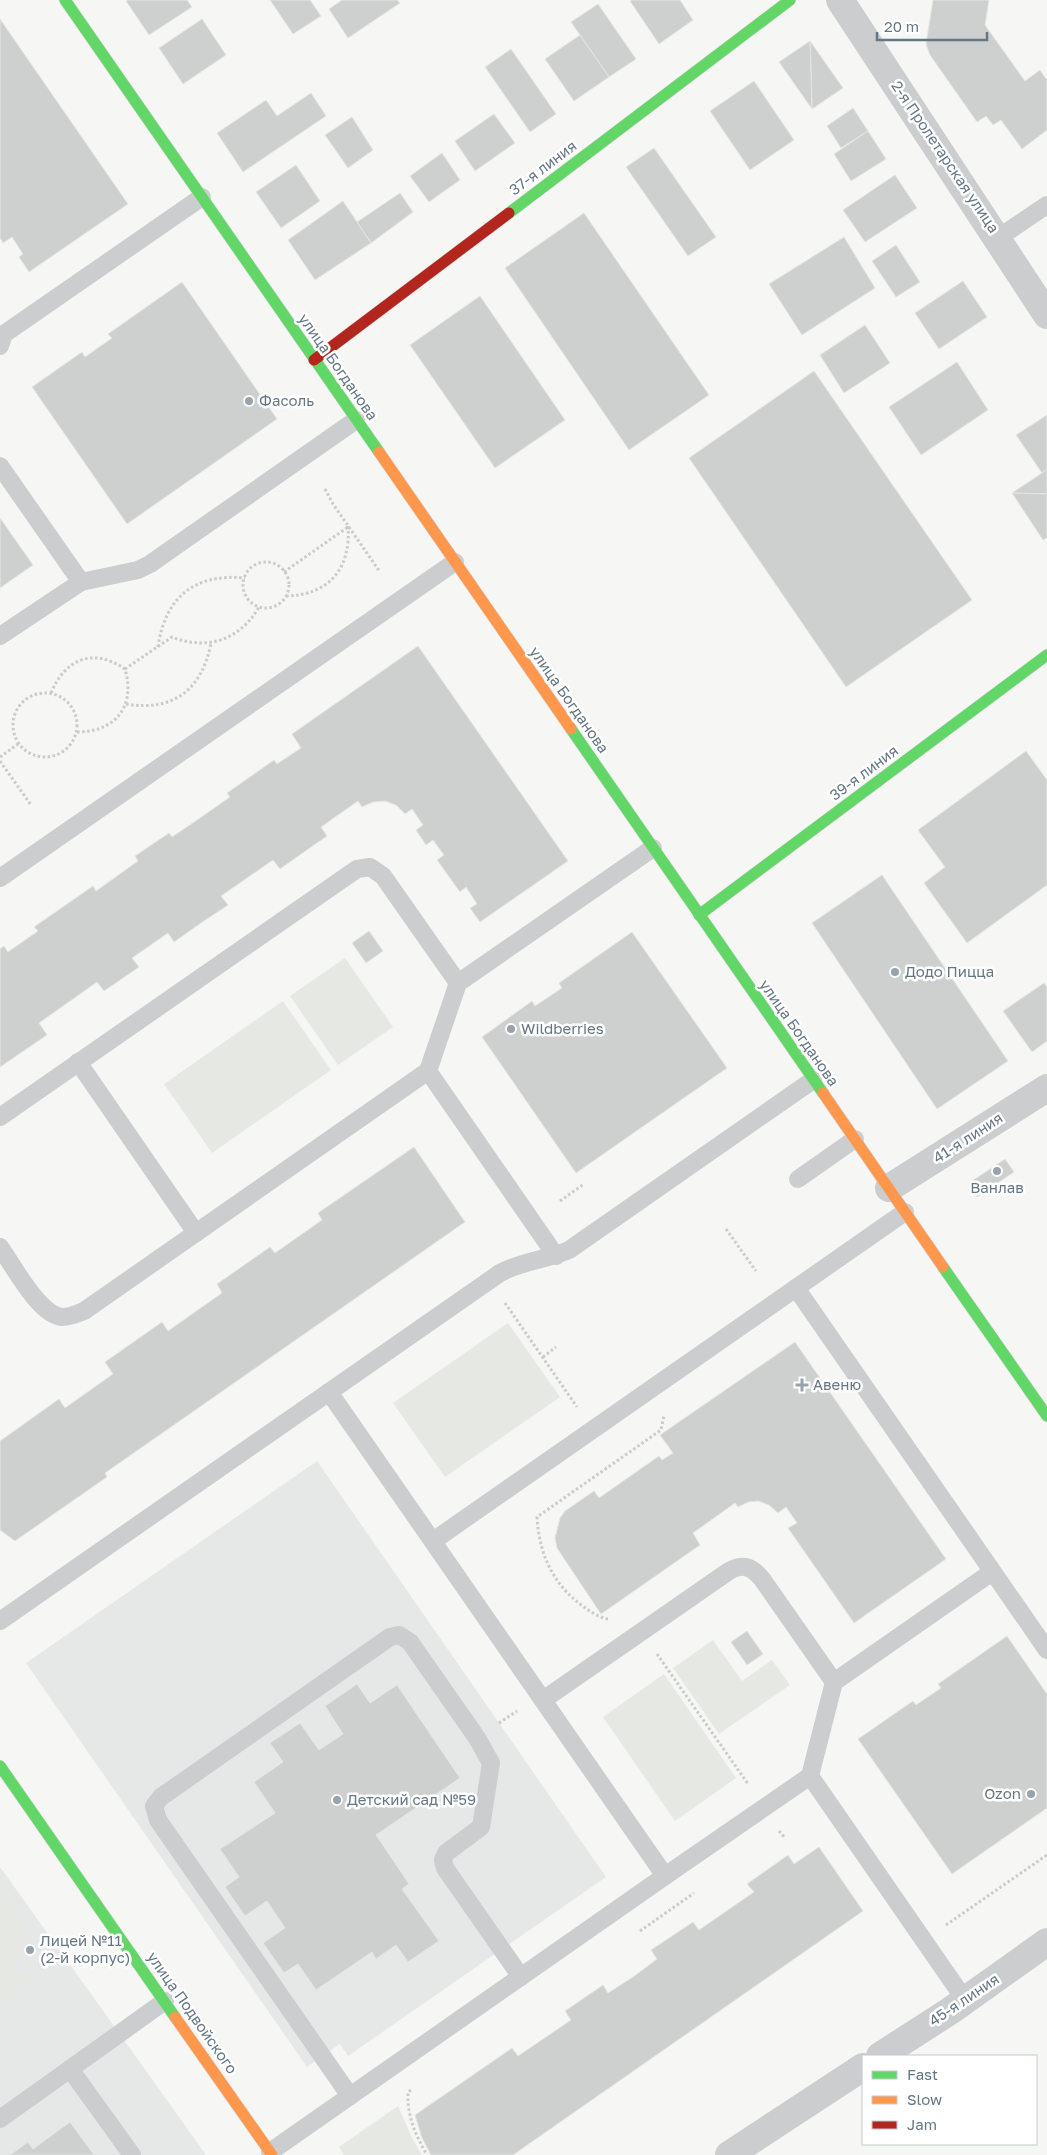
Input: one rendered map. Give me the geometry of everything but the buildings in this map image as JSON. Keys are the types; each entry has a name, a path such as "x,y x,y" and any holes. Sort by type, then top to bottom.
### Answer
{"street":[{"name":"улица Богданова","path":"66,0 1047,1416"},
{"name":"37-я линия","path":"314,360 790,0"},
{"name":"2-я Пролетарская улица","path":"840,0 1047,315"},
{"name":"39-я линия","path":"699,915 1047,655"},
{"name":"41-я линия","path":"889,1188 1047,1088"},
{"name":"улица Подвойского","path":"0,1766 271,2154"},
{"name":"45-я линия","path":"882,2055 965,2000 1047,1942"},
{"path":"729,2155 862,2069"}],"lane":[{"path":"1,336 202,197"},
{"path":"998,238 1047,205"},
{"path":"0,636 81,582 138,570 150,564 356,420"},
{"path":"0,466 81,582"},
{"path":"0,878 455,562"},
{"path":"0,1247 48,1312 60,1317 73,1316 84,1311 428,1072 458,983 653,848"},
{"path":"0,1117 357,869 370,866 384,876 458,983"},
{"path":"78,1062 196,1232"},
{"path":"428,1072 556,1256"},
{"path":"0,1621 489,1280 513,1266 556,1256 569,1250 814,1080"},
{"path":"798,1179 855,1139"},
{"path":"433,1541 905,1212"},
{"path":"796,1288 1047,1650"},
{"path":"329,1392 666,1876"},
{"path":"544,1700 738,1566 753,1569 762,1579 834,1682"},
{"path":"271,2154 350,2096 810,1776 834,1682 992,1572"},
{"path":"350,2096 158,1820 154,1806 161,1797 390,1637 399,1635 410,1642 477,1738 492,1763 481,1827 446,1853 443,1860 445,1868 521,1977"},
{"path":"810,1776 965,2000"},
{"path":"0,2119 165,2001"},
{"path":"70,2069 132,2155"}],"path":[{"path":"325,489 380,572"},
{"path":"284,572 348,526"},
{"path":"286,596 314,592 326,585 338,573 346,559 350,543 348,526"},
{"path":"262,562 272,562 284,572 289,586 286,596 280,604 270,608 259,607 250,602 244,594 243,583 253,566 262,562"},
{"path":"158,647 161,628 168,610 180,596 195,585 211,579 227,576 245,578"},
{"path":"125,669 172,637 184,642 210,644 226,639 250,622 259,607"},
{"path":"126,704 157,706 173,700 186,692 199,678 207,662 210,644"},
{"path":"51,693 60,674 78,660 94,658 110,660 125,669 129,683 126,704 114,722 102,729 77,732"},
{"path":"51,693 63,698 72,707 77,719 77,732 72,743 63,752 52,758 39,757 27,753 18,744 13,732 13,719 18,708 27,698 38,694 51,693"},
{"path":"0,757 18,744"},
{"path":"0,761 31,805"},
{"path":"560,1201 584,1184"},
{"path":"726,1229 756,1271"},
{"path":"489,1280 593,1429"},
{"path":"543,1357 556,1348"},
{"path":"650,1437 661,1430 664,1412"},
{"path":"773,1838 781,1833"},
{"path":"923,1941 1047,1855"},
{"path":"636,1934 700,1889"},
{"path":"416,2087 408,2092 407,2110 415,2133 427,2155"}],"shaded area":[{"path":"345,958 393,1027 338,1065 290,996"},
{"path":"283,1001 331,1070 212,1153 164,1084"},
{"path":"508,1323 560,1397 445,1477 393,1403"},
{"name":"Детский сад №59","path":"317,1461 606,1877 348,2056 340,2044 307,2067 26,1663"},
{"path":"713,1640 742,1681 772,1660 790,1685 719,1734 673,1668"},
{"path":"664,1674 736,1778 675,1821 603,1717"},
{"name":"Лицей №11 (2-й корпус)","path":"0,1867 119,2033 206,2155 0,2155"},
{"path":"0,1878 14,1905 20,1930 18,1957 10,1986 30,1973 34,1979 0,2004"},
{"path":"398,2106 412,2138 422,2155 344,2155 339,2147"}],"traffic: fast":[{"path":"65,0 379,452"},
{"path":"509,213 790,0"},
{"path":"699,915 1047,655"},
{"path":"571,729 823,1093"},
{"path":"943,1267 1047,1416"},
{"path":"0,1766 175,2017"}],"traffic: slow":[{"path":"379,452 571,729"},
{"path":"823,1093 943,1267"},
{"path":"175,2017 272,2155"}],"traffic: jam":[{"path":"314,360 509,213"}],"place":[{"name":"Фасоль","path":"249,401"},
{"name":"Додо Пицца","path":"895,972"},
{"name":"Wildberries","path":"511,1029"},
{"name":"Ванлав","path":"997,1171"},
{"name":"Авеню","path":"802,1385"},
{"name":"Ozon","path":"1031,1794"},
{"name":"Детский сад №59","path":"337,1800"},
{"name":"Лицей №11 (2-й корпус)","path":"30,1950"}]}
